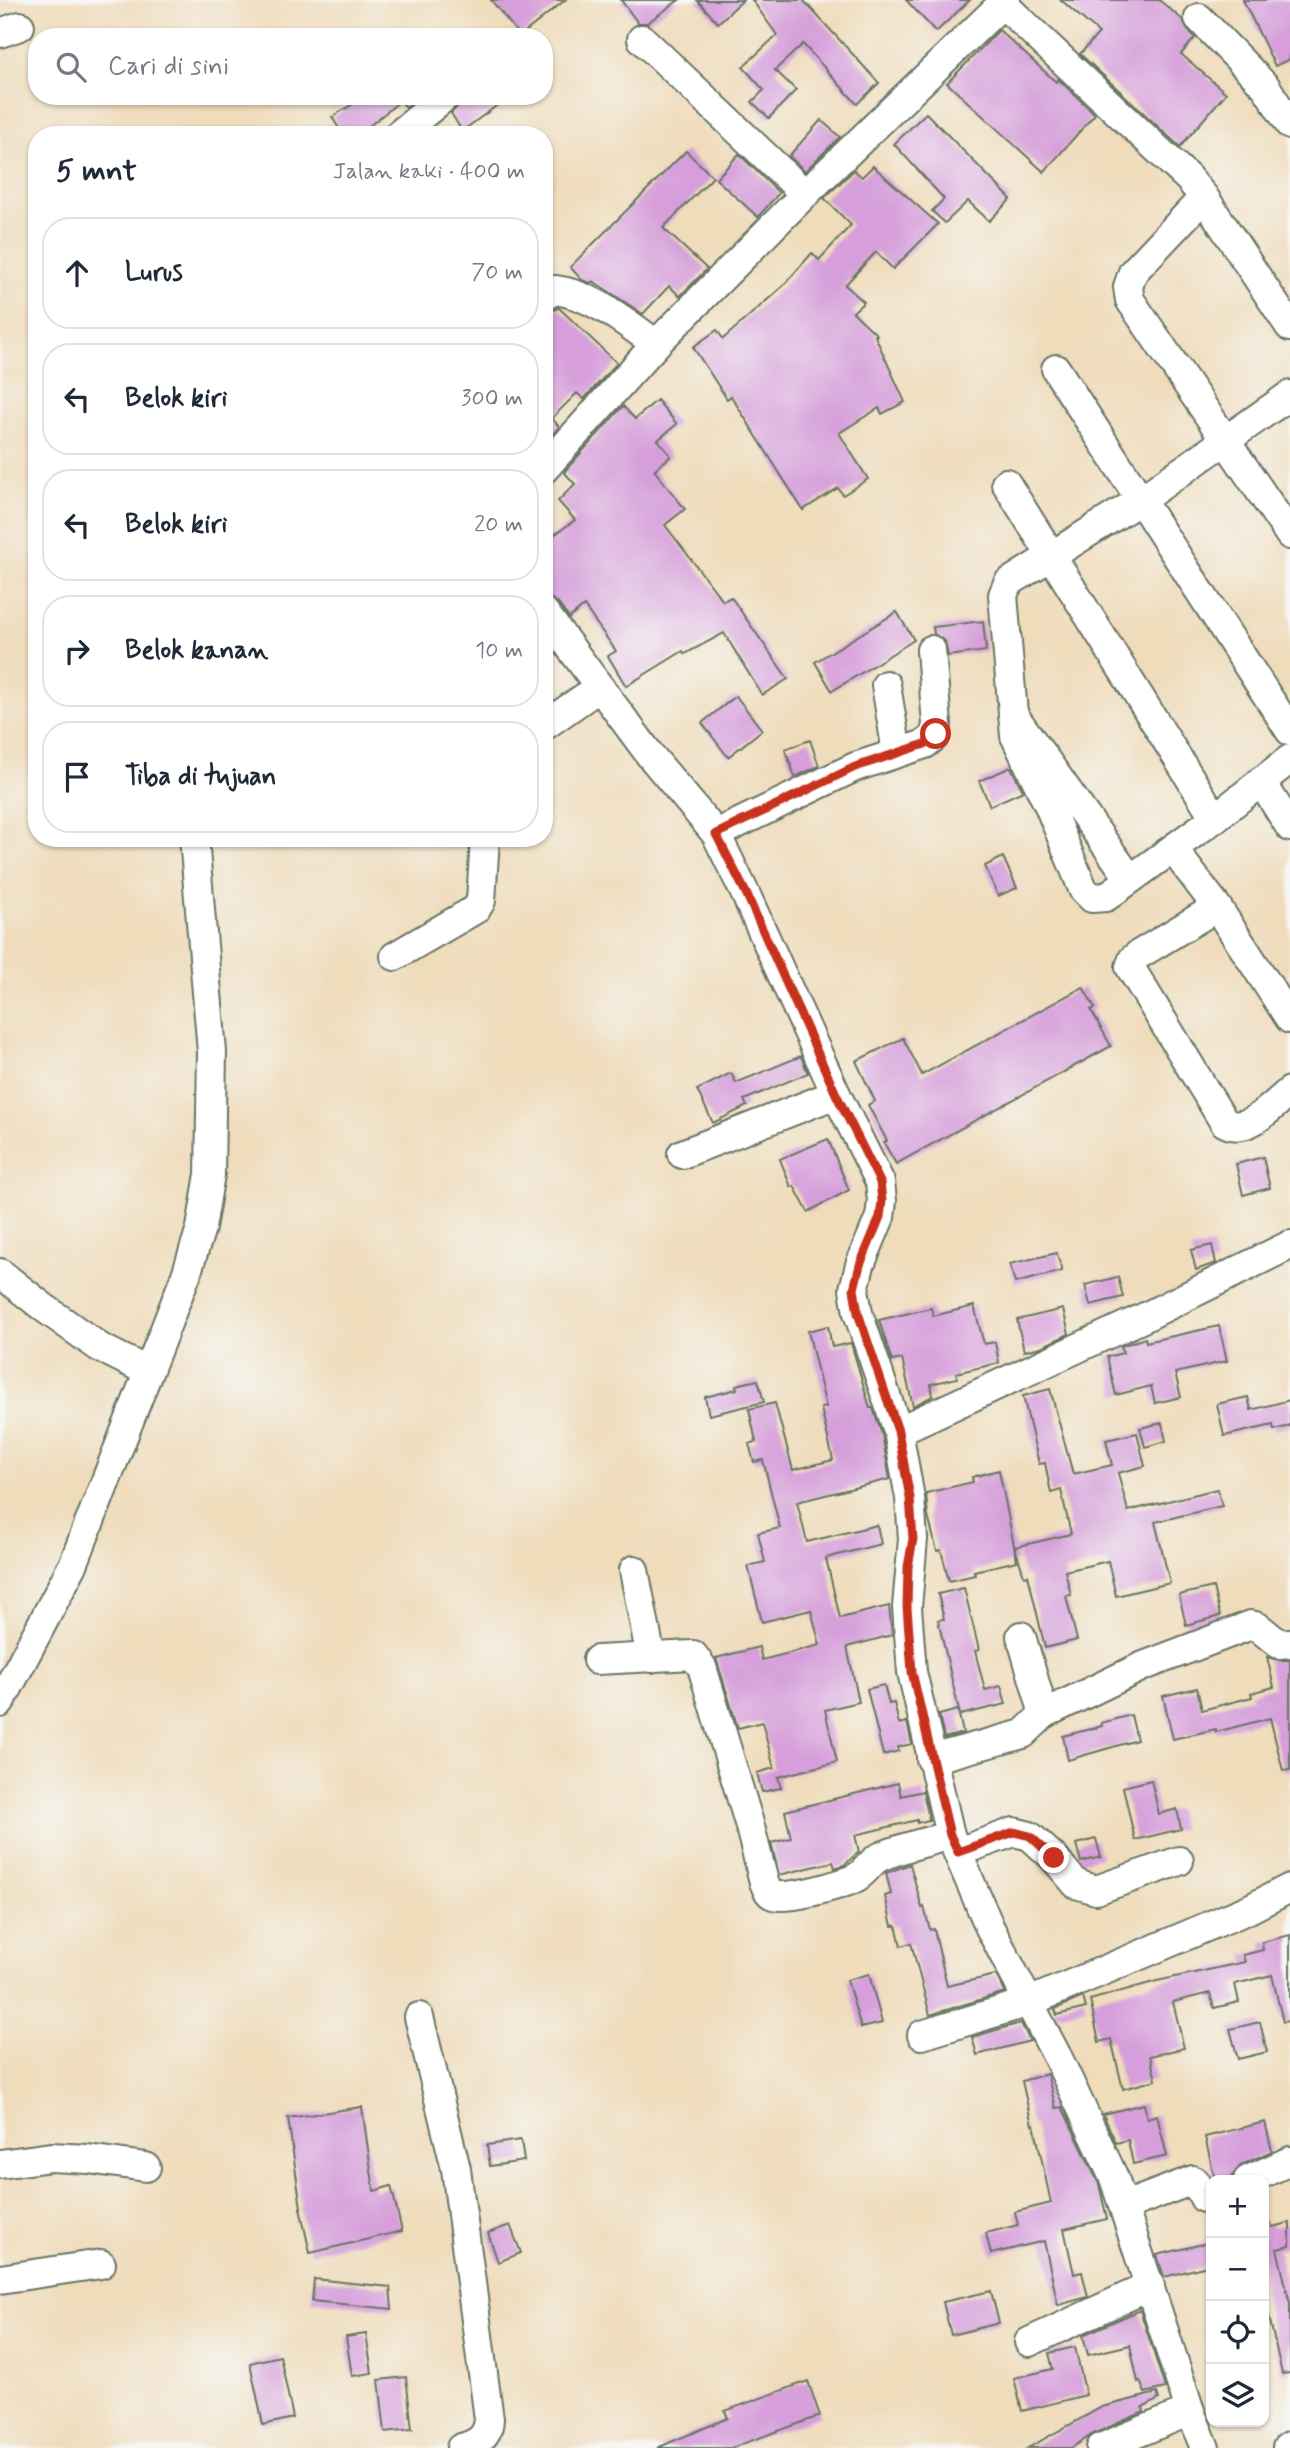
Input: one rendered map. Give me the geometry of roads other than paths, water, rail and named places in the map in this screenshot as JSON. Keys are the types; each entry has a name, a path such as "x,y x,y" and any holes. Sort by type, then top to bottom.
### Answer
{"street":[{"path":"553,459 656,344 805,194 1005,2 1174,163 1204,197 1288,321"},
{"path":"1199,18 1266,87 1290,125"},
{"path":"642,39 805,194"},
{"path":"409,126 435,105"},
{"path":"1204,197 1133,272 1128,287 1130,300 1290,535"},
{"path":"553,291 563,291 586,300 617,317 656,344"},
{"path":"1056,369 1290,731"},
{"path":"1290,395 1142,499 1010,580 1004,590 1015,736 1088,896 1106,897 1215,818 1290,759"},
{"path":"1006,483 1215,818"},
{"path":"553,625 650,755 716,834 746,893 836,1094 880,1182 880,1217 860,1265 854,1289 858,1313 898,1431 912,1516 913,1539 908,1567 907,1607 912,1672 931,1759 954,1844 990,1928 1064,2072 1125,2206 1190,2411 1205,2448"},
{"path":"716,834 855,767 925,744 936,734 931,650"},
{"path":"886,685 897,753"},
{"path":"553,720 598,688"},
{"path":"1013,714 1130,879"},
{"path":"1261,781 1290,827"},
{"path":"0,1703 73,1565 186,1275 201,1228 210,1174 212,1052 195,847"},
{"path":"395,956 476,909 481,901 484,847"},
{"path":"1173,849 1217,907 1290,1019"},
{"path":"1217,907 1138,955 1130,967 1224,1122 1231,1127 1240,1127 1290,1091"},
{"path":"682,1154 836,1094"},
{"path":"898,1431 1145,1317 1290,1245"},
{"path":"0,1273 99,1347 147,1371"},
{"path":"634,1570 651,1658"},
{"path":"931,1759 1016,1737 1030,1730 1044,1714 1141,1667 1251,1625 1258,1627 1279,1644 1290,1643"},
{"path":"1021,1636 1044,1714"},
{"path":"597,1660 693,1654 700,1663 742,1799 764,1882 773,1895 793,1896 857,1878 881,1856 1014,1832 1030,1836 1054,1858 1076,1884 1096,1890 1179,1861"},
{"path":"922,2035 1029,2001 1249,1909 1290,1888"},
{"path":"419,2017 456,2169 489,2419 489,2428 484,2436 461,2448"},
{"path":"0,2164 51,2157 146,2167"},
{"path":"1259,2175 1290,2161"},
{"path":"1125,2206 1193,2180 1206,2199"},
{"path":"0,2279 101,2264"},
{"path":"1028,2342 1150,2286"},
{"path":"1101,2448 1190,2411"}]}
